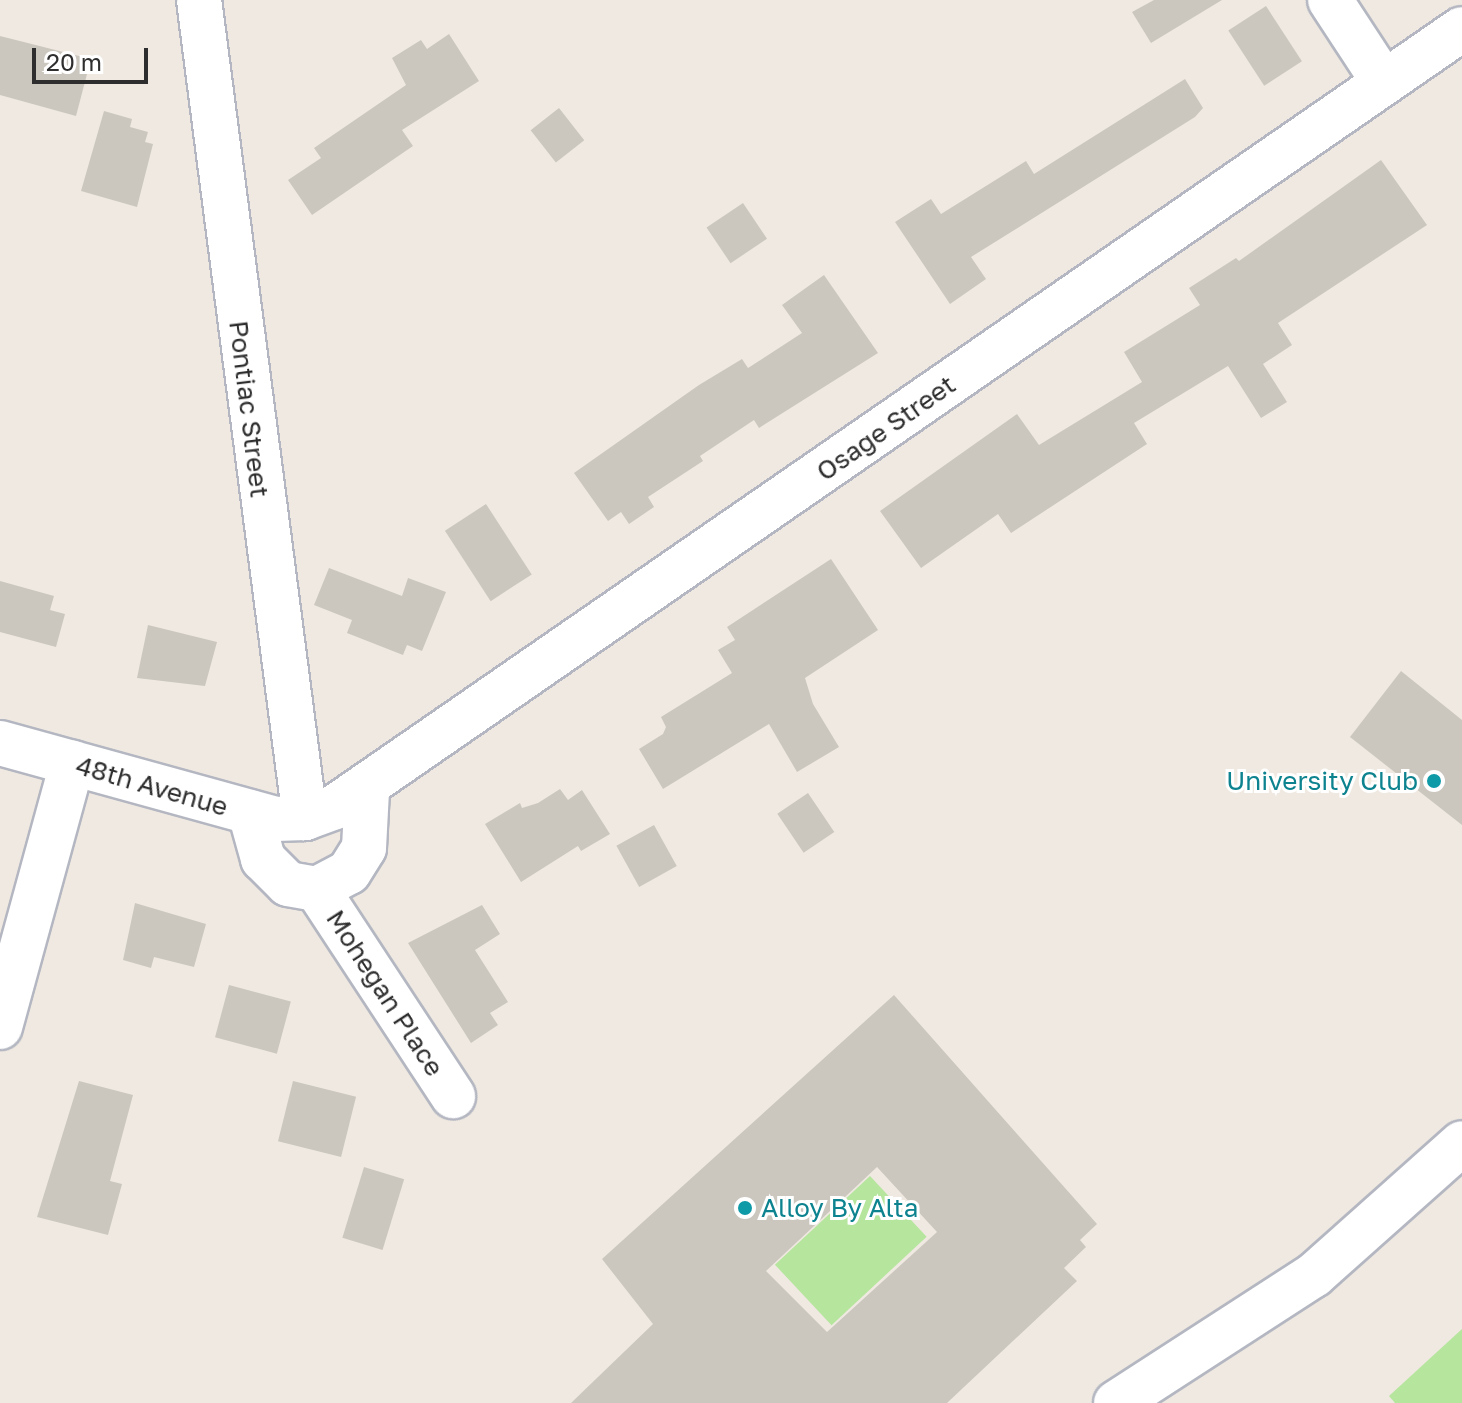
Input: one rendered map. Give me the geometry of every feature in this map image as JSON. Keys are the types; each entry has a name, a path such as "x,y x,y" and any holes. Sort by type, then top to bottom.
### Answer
{"street":[{"name":"Pontiac Street","path":"199,0 305,818"},
{"path":"1330,0 1383,81"},
{"name":"Osage Street","path":"305,818 367,790 1462,29"},
{"name":"48th Avenue","path":"0,743 250,812 305,818"},
{"path":"0,1027 72,763"},
{"name":"Mohegan Place","path":"250,812 263,859 288,884 317,889 349,872 364,848 367,790"},
{"name":"Mohegan Place","path":"317,889 453,1096"},
{"path":"1116,1403 1314,1275 1462,1143"}],"green space":[{"path":"870,1176 927,1237 832,1325 775,1265"},
{"path":"1462,1329 1462,1403 1395,1403 1389,1396"}],"building":[{"path":"1154,0 1222,0 1151,43 1132,12"},
{"path":"1266,6 1302,61 1264,86 1228,31"},
{"path":"449,34 479,81 402,130 413,146 312,215 288,180 321,158 314,148 406,85 392,58 421,40 427,49"},
{"path":"0,36 91,59 76,116 0,95"},
{"path":"1185,79 1203,108 1195,117 971,257 986,279 950,304 895,222 931,199 941,214 1026,161 1034,174"},
{"path":"559,108 584,140 556,162 531,130"},
{"path":"104,111 132,119 130,127 148,132 145,142 153,144 137,207 81,191"},
{"path":"1381,160 1427,225 1278,323 1292,345 1263,364 1287,402 1261,418 1228,366 1134,423 1147,444 1011,533 998,514 921,568 880,511 1017,414 1039,445 1142,382 1124,352 1200,305 1189,288 1236,258 1239,261"},
{"path":"743,203 767,239 731,263 707,228"},
{"path":"824,275 878,353 759,428 754,420 700,456 703,461 648,497 654,507 629,524 621,512 608,521 574,473 699,385 742,359 748,368 802,333 782,305"},
{"path":"486,504 532,574 491,601 445,531"},
{"path":"831,559 878,630 805,678 813,704 839,747 797,772 769,724 663,789 639,749 663,734 666,727 661,717 732,673 718,650 735,640 727,627"},
{"path":"329,568 402,596 408,578 446,592 422,651 407,645 403,655 347,633 352,620 314,605"},
{"path":"0,581 54,596 50,610 65,614 56,647 0,632"},
{"path":"148,625 217,642 205,686 137,678"},
{"name":"University Club","path":"1401,671 1462,720 1462,825 1350,737"},
{"path":"560,789 568,800 582,790 610,834 581,851 578,846 521,882 485,824 520,803 522,808 538,803"},
{"path":"808,793 834,832 804,853 777,814"},
{"path":"654,825 677,866 639,887 616,846"},
{"path":"135,903 206,924 194,967 154,957 151,968 123,960"},
{"path":"482,905 500,934 475,950 508,1002 490,1013 498,1025 471,1043 408,943"},
{"path":"229,985 291,1002 277,1054 215,1037"},
{"name":"Alloy By Alta","path":"894,995 1097,1224 1080,1240 1086,1247 1064,1268 1077,1281 947,1403 571,1403 653,1324 602,1259","holes":["877,1167 937,1232 827,1332 766,1271"]},
{"path":"79,1081 133,1095 110,1181 122,1184 108,1235 37,1217"},
{"path":"293,1081 356,1097 341,1157 278,1141"},
{"path":"364,1167 404,1179 383,1250 342,1238"}],"place":[{"name":"University Club","path":"1434,781"},
{"name":"Alloy By Alta","path":"745,1208"}]}
